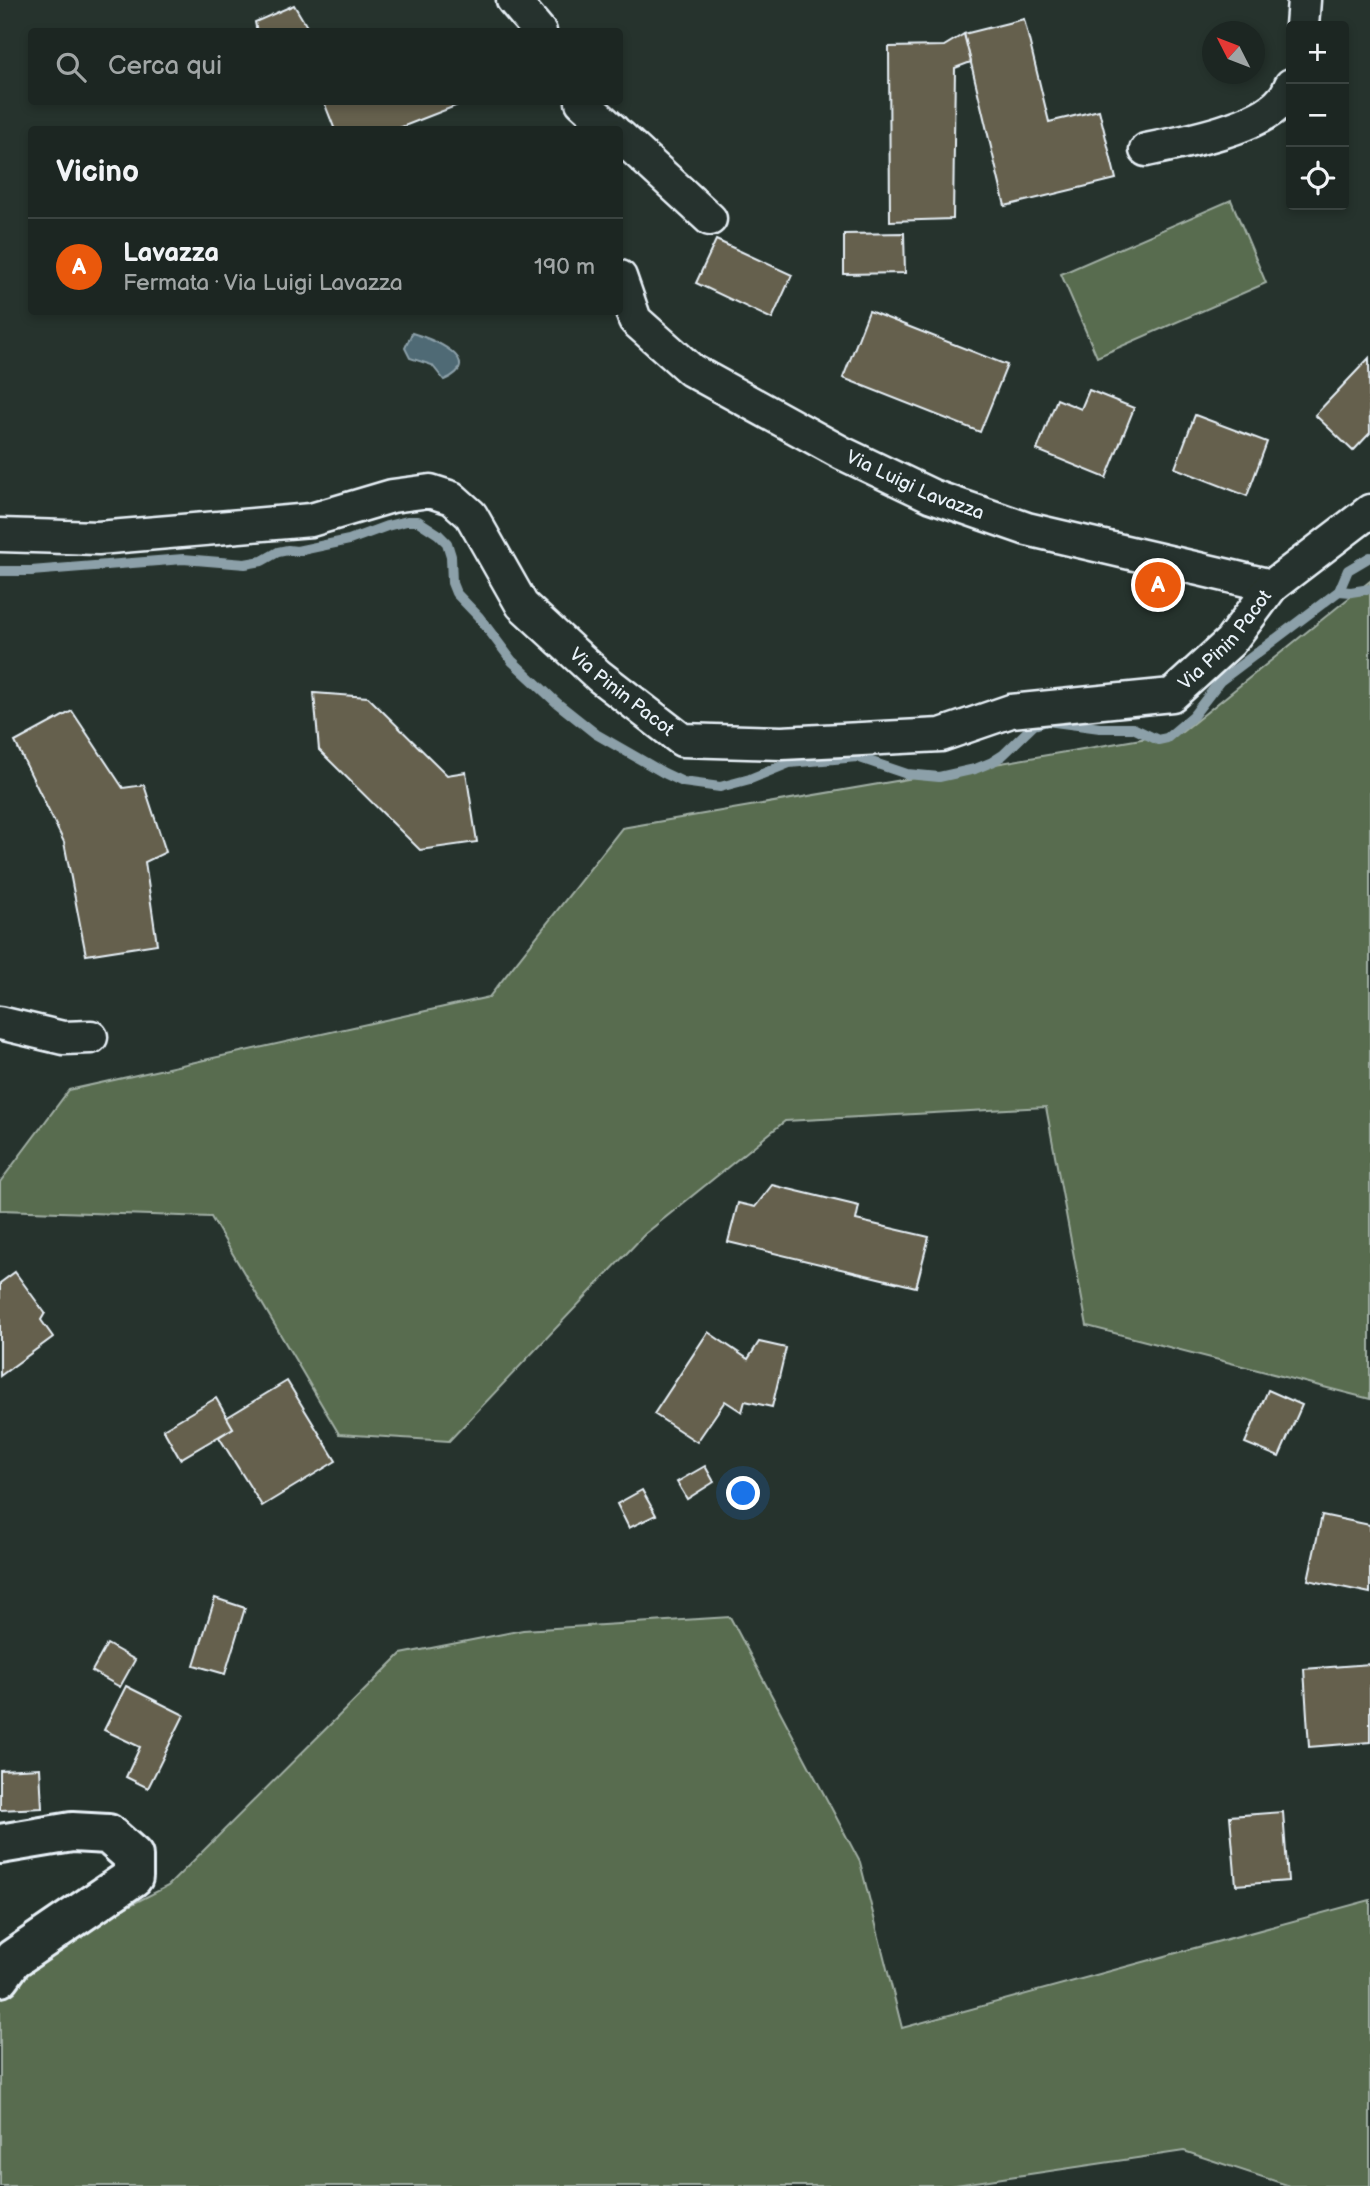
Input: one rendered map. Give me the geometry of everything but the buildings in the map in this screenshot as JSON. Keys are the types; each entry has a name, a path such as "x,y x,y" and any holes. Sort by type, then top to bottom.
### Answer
{"street":[{"path":"513,0 537,28"},
{"path":"1302,21 1304,0"},
{"path":"1146,150 1216,135 1264,114 1283,101 1286,95"},
{"path":"576,105 579,126"},
{"path":"585,105 609,126"},
{"path":"623,139 710,219"},
{"name":"Via Luigi Lavazza","path":"623,285 635,320 691,370 842,453 932,496 1027,529 1272,586"},
{"name":"Via Pinin Pacot","path":"0,535 98,538 253,526 311,520 392,496 430,492 452,498 471,515 522,606 599,676 681,740 782,743 942,735 1011,711 1171,695 1230,642 1272,586 1370,512"},
{"path":"0,1023 63,1038 91,1037"},
{"path":"0,1844 72,1832 108,1834 133,1856 133,1877 13,1959 0,1977"}],"green space":[{"path":"1231,200 1266,283 1097,357 1061,274"},
{"path":"1370,581 1370,1399 1087,1326 1046,1107 785,1121 645,1234 449,1441 339,1434 211,1217 0,1210 0,1182 69,1090 489,997 622,828 1182,732"},
{"path":"730,1617 860,1862 902,2028 1370,1900 1370,2186 1290,2186 1184,2151 949,2186 0,2186 0,1971 168,1886 401,1654 523,1630"}],"water":[{"path":"412,333 451,351 458,358 460,365 456,373 444,380 432,365 410,358 405,348"}],"waterway":[{"path":"0,571 183,559 245,564 262,561 278,552 297,551 349,540 387,526 418,521 447,543 451,556 452,583 456,593 479,617 512,661 557,703 596,734 664,773 683,782 720,787 750,779 789,763 857,757 907,774 939,777 975,769 992,762 1034,725 1047,721 1100,728 1133,728 1158,740 1167,738 1193,716 1220,681 1339,591 1348,570 1370,557"},
{"path":"1339,591 1370,589"}],"place":[{"name":"Lavazza","path":"1158,585"}]}
